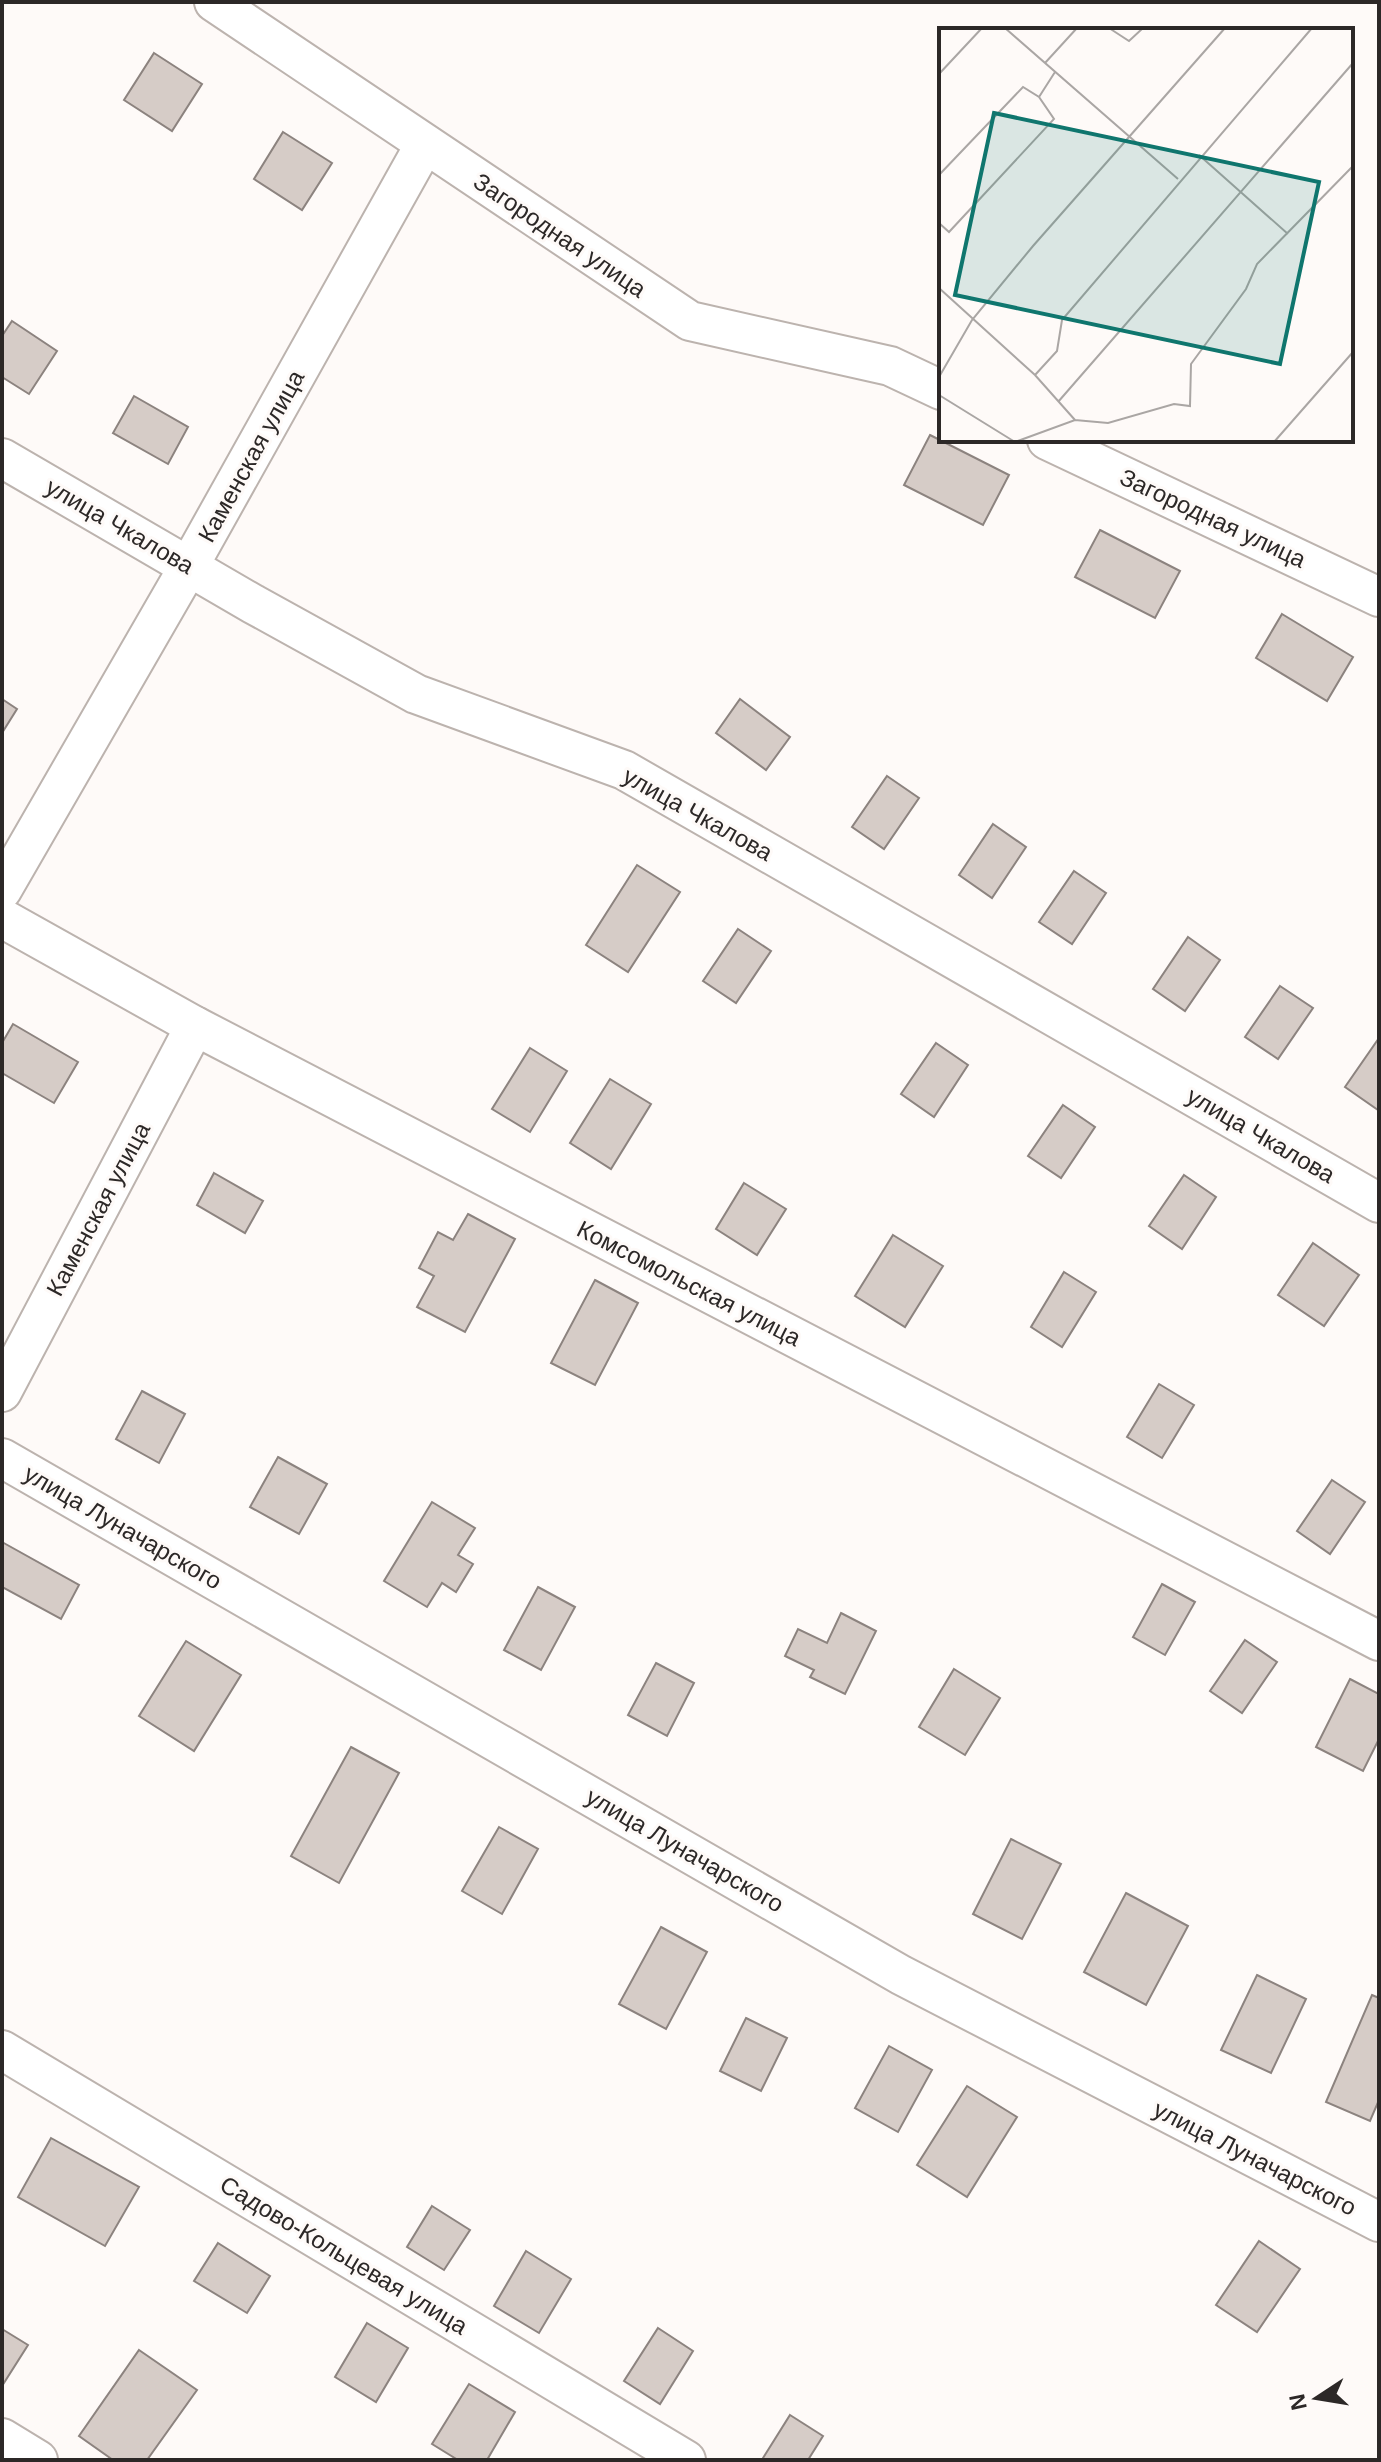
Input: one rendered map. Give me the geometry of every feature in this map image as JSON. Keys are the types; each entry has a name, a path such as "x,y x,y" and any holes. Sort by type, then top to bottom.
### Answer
{"street":[{"name":"Загородная улица","path":"214,2 690,321 890,366 939,389"},
{"name":"Каменская улица","path":"2,890 189,566 425,144"},
{"name":"Загородная улица","path":"1051,442 1379,597"},
{"name":"улица Чкалова","path":"2,458 253,604 416,694 624,770 1379,1203"},
{"name":"Комсомольская улица","path":"2,918 195,1026 1379,1641"},
{"name":"Каменская улица","path":"2,1392 195,1026"},
{"name":"улица Луначарского","path":"2,1458 901,1975 1379,2222"},
{"name":"Садово-Кольцевая улица","path":"2,2050 686,2460"},
{"path":"2,2438 38,2460"}],"building":[{"path":"154,53 202,84 172,131 124,100"},
{"path":"283,132 332,163 302,210 254,179"},
{"path":"12,321 57,351 29,394 2,377 2,336"},
{"path":"134,396 188,427 168,464 113,433"},
{"path":"930,435 1009,475 983,525 904,485"},
{"path":"1100,530 1180,571 1155,618 1075,577"},
{"path":"1282,614 1353,657 1327,701 1256,658"},
{"path":"2,699 17,709 2,733"},
{"path":"740,699 790,737 766,770 716,733"},
{"path":"887,776 919,798 884,849 852,827"},
{"path":"993,824 1026,847 992,898 959,875"},
{"path":"637,865 680,892 628,972 586,945"},
{"path":"1074,871 1106,893 1072,944 1039,922"},
{"path":"738,929 771,951 736,1003 703,981"},
{"path":"1188,937 1220,960 1185,1011 1153,989"},
{"path":"1280,986 1313,1008 1278,1059 1245,1037"},
{"path":"13,1024 78,1062 54,1103 2,1073 2,1043"},
{"path":"1379,1038 1379,1108 1378,1110 1345,1087"},
{"path":"936,1043 968,1065 934,1117 901,1094"},
{"path":"530,1048 567,1071 530,1132 492,1109"},
{"path":"610,1079 651,1104 611,1169 570,1143"},
{"path":"1063,1105 1095,1127 1061,1178 1028,1156"},
{"path":"214,1173 263,1201 245,1233 197,1205"},
{"path":"1184,1175 1216,1197 1182,1249 1149,1226"},
{"path":"744,1183 786,1209 757,1255 716,1229"},
{"path":"468,1214 515,1239 465,1332 417,1307 434,1276 419,1268 438,1232 453,1240"},
{"path":"893,1235 943,1266 905,1327 855,1296"},
{"path":"1313,1243 1359,1275 1324,1326 1278,1295"},
{"path":"1064,1272 1096,1292 1062,1347 1031,1327"},
{"path":"595,1280 638,1303 595,1385 551,1363"},
{"path":"1159,1384 1194,1405 1162,1458 1127,1437"},
{"path":"142,1391 185,1414 159,1463 116,1439"},
{"path":"278,1457 327,1484 299,1534 250,1507"},
{"path":"1332,1480 1365,1502 1330,1554 1297,1531"},
{"path":"432,1502 475,1528 458,1555 473,1564 456,1592 442,1583 427,1607 384,1581"},
{"path":"2,1542 79,1585 61,1619 2,1587"},
{"path":"1162,1584 1195,1602 1165,1655 1133,1637"},
{"path":"538,1587 575,1607 541,1670 504,1650"},
{"path":"841,1613 876,1631 845,1694 810,1677 814,1670 785,1656 798,1629 827,1643"},
{"path":"1245,1640 1277,1662 1242,1713 1210,1691"},
{"path":"186,1641 241,1675 194,1751 139,1716"},
{"path":"656,1663 694,1683 667,1736 628,1715"},
{"path":"954,1669 1000,1698 965,1755 919,1727"},
{"path":"1350,1679 1379,1694 1379,1739 1363,1771 1316,1747"},
{"path":"351,1747 399,1773 339,1883 291,1856"},
{"path":"499,1827 538,1849 502,1914 462,1891"},
{"path":"1011,1839 1061,1864 1022,1939 973,1914"},
{"path":"1126,1893 1188,1926 1146,2005 1084,1972"},
{"path":"661,1927 707,1952 666,2029 619,2004"},
{"path":"1257,1975 1306,1999 1271,2073 1221,2050"},
{"path":"1372,1995 1379,1998 1379,2100 1370,2121 1326,2102"},
{"path":"746,2018 787,2038 761,2091 720,2071"},
{"path":"889,2046 932,2070 898,2132 855,2108"},
{"path":"967,2086 1017,2117 967,2197 917,2165"},
{"path":"51,2138 139,2187 105,2246 18,2197"},
{"path":"432,2206 470,2230 444,2270 407,2247"},
{"path":"1259,2241 1300,2269 1257,2332 1216,2305"},
{"path":"218,2243 270,2276 247,2313 194,2281"},
{"path":"526,2251 571,2279 539,2333 494,2306"},
{"path":"367,2323 408,2348 376,2402 335,2377"},
{"path":"658,2328 693,2351 660,2404 624,2381"},
{"path":"2,2329 28,2345 2,2386"},
{"path":"139,2350 197,2390 147,2460 113,2460 79,2436"},
{"path":"469,2384 515,2412 487,2460 458,2460 432,2444"},
{"path":"790,2415 823,2436 808,2460 765,2460 763,2458"}]}
